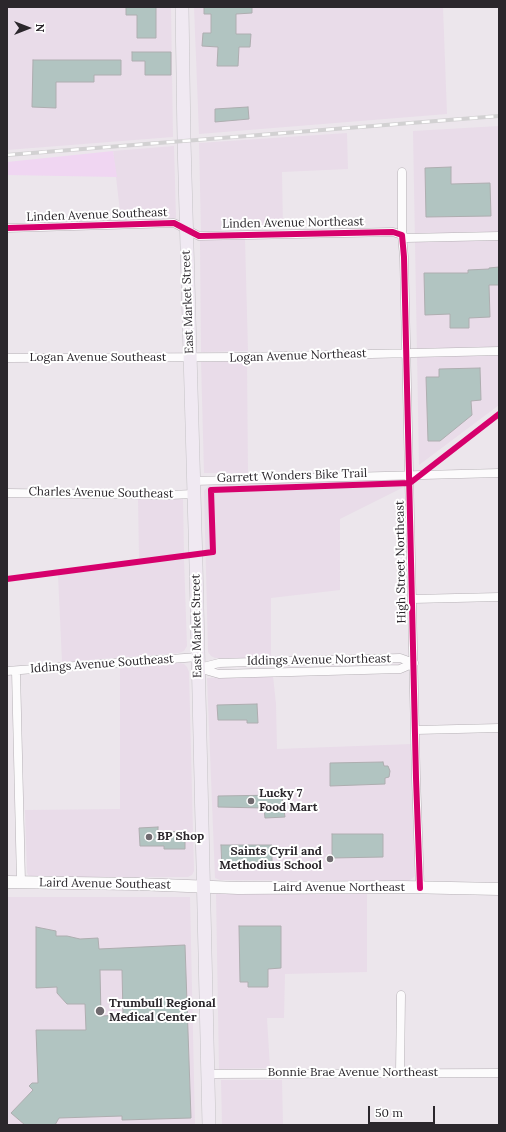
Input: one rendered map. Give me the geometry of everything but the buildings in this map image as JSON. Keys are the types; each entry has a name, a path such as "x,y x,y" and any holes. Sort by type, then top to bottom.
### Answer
{"main road":[{"name":"East Market Street","path":"182,7 186,229 194,487 209,1125"}],"street":[{"name":"High Street Northeast","path":"402,172 402,235 404,257 420,888"},
{"name":"Linden Avenue Southeast","path":"7,228 168,223 177,224 186,229"},
{"name":"Linden Avenue Northeast","path":"186,229 199,236 393,232 406,238 499,236"},
{"name":"Logan Avenue Northeast","path":"190,358 499,351"},
{"name":"Logan Avenue Southeast","path":"7,358 190,358"},
{"name":"Charles Avenue Southeast","path":"7,493 169,495 194,487 410,475 499,473"},
{"path":"413,599 499,597"},
{"name":"Iddings Avenue Northeast","path":"198,663 219,674 400,669 414,663"},
{"name":"Iddings Avenue Southeast","path":"11,671 198,663"},
{"path":"11,671 21,882"},
{"path":"416,730 499,728"},
{"name":"Laird Avenue Southeast","path":"7,882 203,886"},
{"name":"Laird Avenue Northeast","path":"203,886 238,888 499,889"},
{"path":"400,1073 401,995"},
{"name":"Bonnie Brae Avenue Northeast","path":"208,1074 499,1073"}],"shaded area":[{"path":"7,7 171,7 173,137 7,150"},
{"path":"194,7 443,7 447,114 199,134"},
{"path":"499,126 499,405 419,465 413,131"},
{"path":"347,133 348,169 282,172 283,228 201,231 199,143"},
{"path":"174,146 176,218 121,220 113,151"},
{"path":"113,151 117,177 7,175 7,162"},
{"path":"245,239 248,351 201,352 200,240"},
{"path":"247,361 248,473 204,473 201,362"},
{"path":"405,478 406,486 340,519 340,590 271,598 271,658 215,658 211,656 208,652 204,491 209,485 214,483"},
{"path":"138,498 183,499 184,554 139,558"},
{"path":"184,559 187,646 184,651 179,653 62,662 58,575"},
{"path":"177,662 184,664 189,672 194,871 192,875 188,877 32,877 28,875 25,810 120,809 120,667"},
{"path":"273,676 276,704 277,749 412,744 415,876 409,881 220,880 215,878 207,678"},
{"path":"367,893 367,972 285,974 284,1018 267,1018 270,1068 219,1069 216,894"},
{"name":"Trumbull Regional Medical Center","path":"7,897 190,897 195,1125 7,1125"},
{"path":"221,1080 282,1080 283,1125 222,1125"}],"railway":[{"path":"7,155 499,116"}],"cycle path":[{"path":"7,228 174,223 199,236 393,232 402,235 404,257 416,778 420,888"},
{"name":"Garrett Wonders Bike Trail","path":"7,579 213,552 211,490 410,483 499,414"}],"place":[{"name":"Lucky 7 Food Mart","path":"251,801"},
{"name":"BP Shop","path":"149,837"},
{"name":"Saints Cyril and Methodius School","path":"330,859"},
{"name":"Trumbull Regional Medical Center","path":"100,1011"}]}
